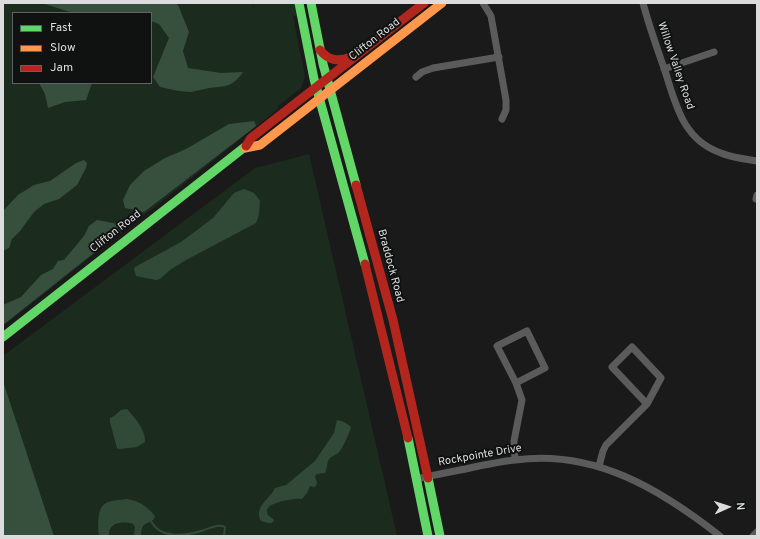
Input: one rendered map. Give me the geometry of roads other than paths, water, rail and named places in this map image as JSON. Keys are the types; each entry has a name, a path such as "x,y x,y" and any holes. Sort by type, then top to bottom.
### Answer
{"main road":[{"path":"299,3 316,88 390,358 428,536"},
{"name":"Braddock Road","path":"311,3 330,91 393,320 440,536"},
{"name":"Clifton Road","path":"3,337 244,148 251,138 424,3"},
{"name":"Clifton Road","path":"244,148 260,145 442,3"},
{"path":"320,49 325,56 335,61 360,53"}],"street":[{"path":"483,3 491,16 499,57 506,100 506,110 502,119"},
{"name":"Willow Valley Road","path":"643,3 679,115 687,127 696,138 721,154 757,161"},
{"path":"664,69 714,52"},
{"path":"416,77 422,72 433,68 499,57"},
{"path":"515,460 514,441 522,400 516,383 497,346 527,332 545,368 516,383"},
{"path":"599,466 606,445 647,404 661,378 632,347 612,367 647,404"},
{"name":"Rockpointe Drive","path":"416,479 515,460 552,459 599,466 625,476 654,490 692,514 720,536"},
{"path":"753,536 757,532"}],"waterway":[{"path":"151,521 160,531 173,535 188,534 216,526 222,526 225,527 224,536"}]}
